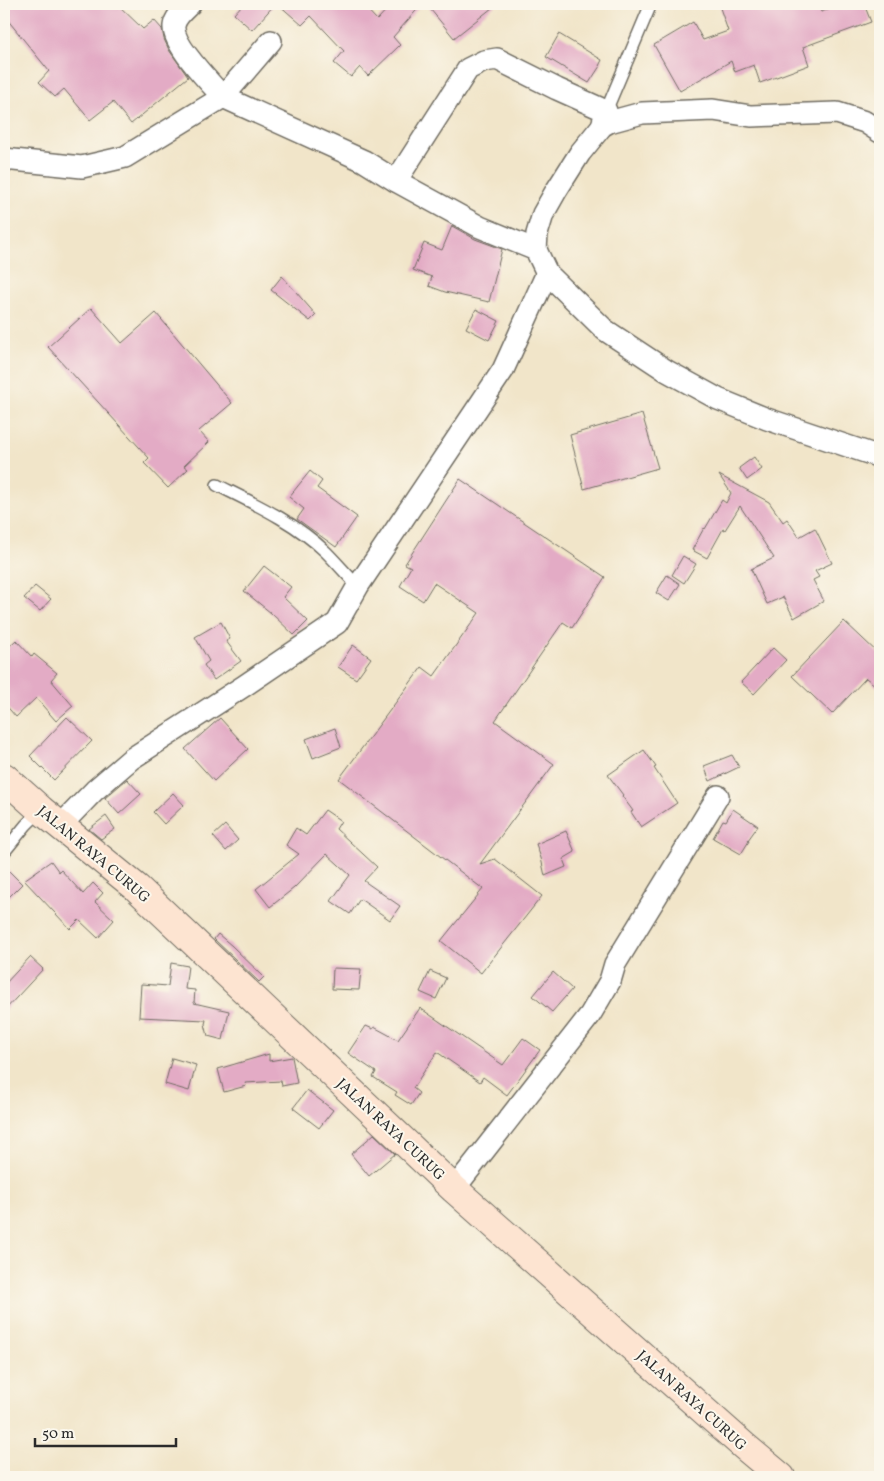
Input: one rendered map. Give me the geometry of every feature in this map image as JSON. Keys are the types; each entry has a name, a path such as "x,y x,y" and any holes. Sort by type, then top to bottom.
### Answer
{"street":[{"path":"190,4 176,19 174,26 175,35 188,57 223,97 364,161 396,181 480,226 536,250"},
{"path":"4,159 82,167 124,157 223,97 271,41"},
{"path":"396,181 468,69 484,61 497,60 557,89 609,122 642,113 713,110 751,116 837,113 865,122 880,132"},
{"path":"604,118 543,214 537,234 536,250 547,273 605,330 667,370 726,402 767,419 880,457"},
{"path":"50,818 95,790 130,759 244,686 337,623 358,586 503,370 547,273"},
{"name":"JALAN RAYA CURUG","path":"4,777 50,818 137,888 454,1189 781,1477"},
{"path":"454,1189 590,1015 610,981 615,964 718,796"}],"lane":[{"path":"604,118 651,4"},
{"path":"217,485 274,514 293,526 325,551 358,586"},
{"path":"4,852 26,825 50,818"}],"building":[{"path":"4,4 117,4 143,29 154,20 162,29 169,50 188,77 131,124 113,102 90,120 64,89 55,97 39,82 49,71 6,18 10,15 4,8"},
{"path":"243,4 275,4 252,30 234,14"},
{"path":"278,4 362,4 377,20 392,4 422,4 393,37 400,45 368,76 360,67 351,77 334,63 344,51 311,16 302,25"},
{"path":"426,4 497,4 454,38"},
{"path":"731,4 818,4 821,12 844,4 864,4 871,22 803,47 809,65 760,83 754,65 735,72 731,61 680,91 654,45 693,22 703,40 728,31 720,8"},
{"path":"559,34 602,60 589,83 546,57"},
{"path":"452,226 475,239 502,249 489,302 445,292 429,286 432,277 413,270 424,243 442,250"},
{"path":"282,276 316,315 310,321 271,290"},
{"path":"91,308 122,343 156,313 232,403 199,431 209,442 184,466 188,469 168,488 144,463 149,458 48,347"},
{"path":"476,309 499,321 489,340 466,328"},
{"path":"642,414 658,468 584,489 570,435"},
{"path":"754,457 762,469 747,480 739,468"},
{"path":"310,471 322,481 317,488 357,517 336,547 297,519 304,509 289,497"},
{"path":"719,475 769,502 783,522 787,519 799,537 815,528 832,563 815,571 819,577 813,580 824,601 794,618 783,597 767,604 751,569 774,558 740,506 725,530 723,529 707,558 692,550 722,500 726,503 731,493"},
{"path":"460,479 605,577 572,628 563,622 495,721 554,764 480,864 495,859 542,896 481,973 441,941 483,889 339,779 422,667 434,676 479,613 434,583 423,601 400,586 411,567 405,564"},
{"path":"683,556 696,564 684,583 672,575"},
{"path":"264,566 291,587 283,597 308,621 294,635 244,591"},
{"path":"667,575 680,584 669,601 656,593"},
{"path":"35,586 51,599 40,611 24,598"},
{"path":"844,621 880,655 880,689 866,678 832,714 792,676"},
{"path":"221,622 230,639 226,641 241,661 214,680 204,665 209,661 195,637"},
{"path":"16,640 32,657 34,654 57,673 51,680 73,706 56,721 36,698 16,717 4,703 4,651"},
{"path":"353,645 371,658 356,679 338,667"},
{"path":"773,648 786,660 754,694 741,682"},
{"path":"67,717 92,741 54,780 30,756"},
{"path":"220,718 248,749 214,781 185,749"},
{"path":"335,728 341,747 313,758 306,739"},
{"path":"644,750 677,803 641,827 623,795 608,775"},
{"path":"732,755 739,767 710,781 704,766"},
{"path":"127,779 141,794 119,814 105,798"},
{"path":"173,793 184,805 164,824 153,812"},
{"path":"733,809 758,826 741,854 713,838 723,820 726,821"},
{"path":"325,810 341,821 336,829 377,867 364,881 400,906 390,920 360,899 350,914 331,901 350,875 327,854 294,888 270,907 256,889 299,854 286,845 296,828 306,835"},
{"path":"106,816 115,829 101,839 89,829"},
{"path":"225,825 238,840 226,851 213,836"},
{"path":"566,831 575,852 563,859 566,867 545,876 536,844"},
{"path":"51,861 59,872 61,870 83,894 93,883 103,893 95,902 114,920 98,938 79,920 70,929 24,880"},
{"path":"4,866 22,884 4,902"},
{"path":"218,934 264,977 259,982 214,939"},
{"path":"30,957 43,969 4,1011 4,985"},
{"path":"171,963 188,966 185,989 195,990 194,1003 229,1011 223,1040 208,1036 206,1020 139,1017 141,984 168,986"},
{"path":"333,968 361,969 359,990 332,989"},
{"path":"430,971 446,978 436,999 420,992"},
{"path":"553,972 572,989 552,1012 533,996"},
{"path":"420,1008 503,1065 523,1038 540,1050 507,1095 483,1077 480,1082 437,1052 413,1088 419,1093 411,1105 395,1095 397,1092 373,1077 376,1072 348,1053 366,1026 373,1029 374,1027 398,1040"},
{"path":"269,1054 269,1061 292,1057 297,1083 282,1086 281,1081 245,1083 246,1086 224,1092 218,1069"},
{"path":"172,1058 196,1065 189,1091 165,1084"},
{"path":"307,1090 333,1110 319,1128 293,1108"},
{"path":"374,1134 395,1154 369,1176 351,1154"}]}
